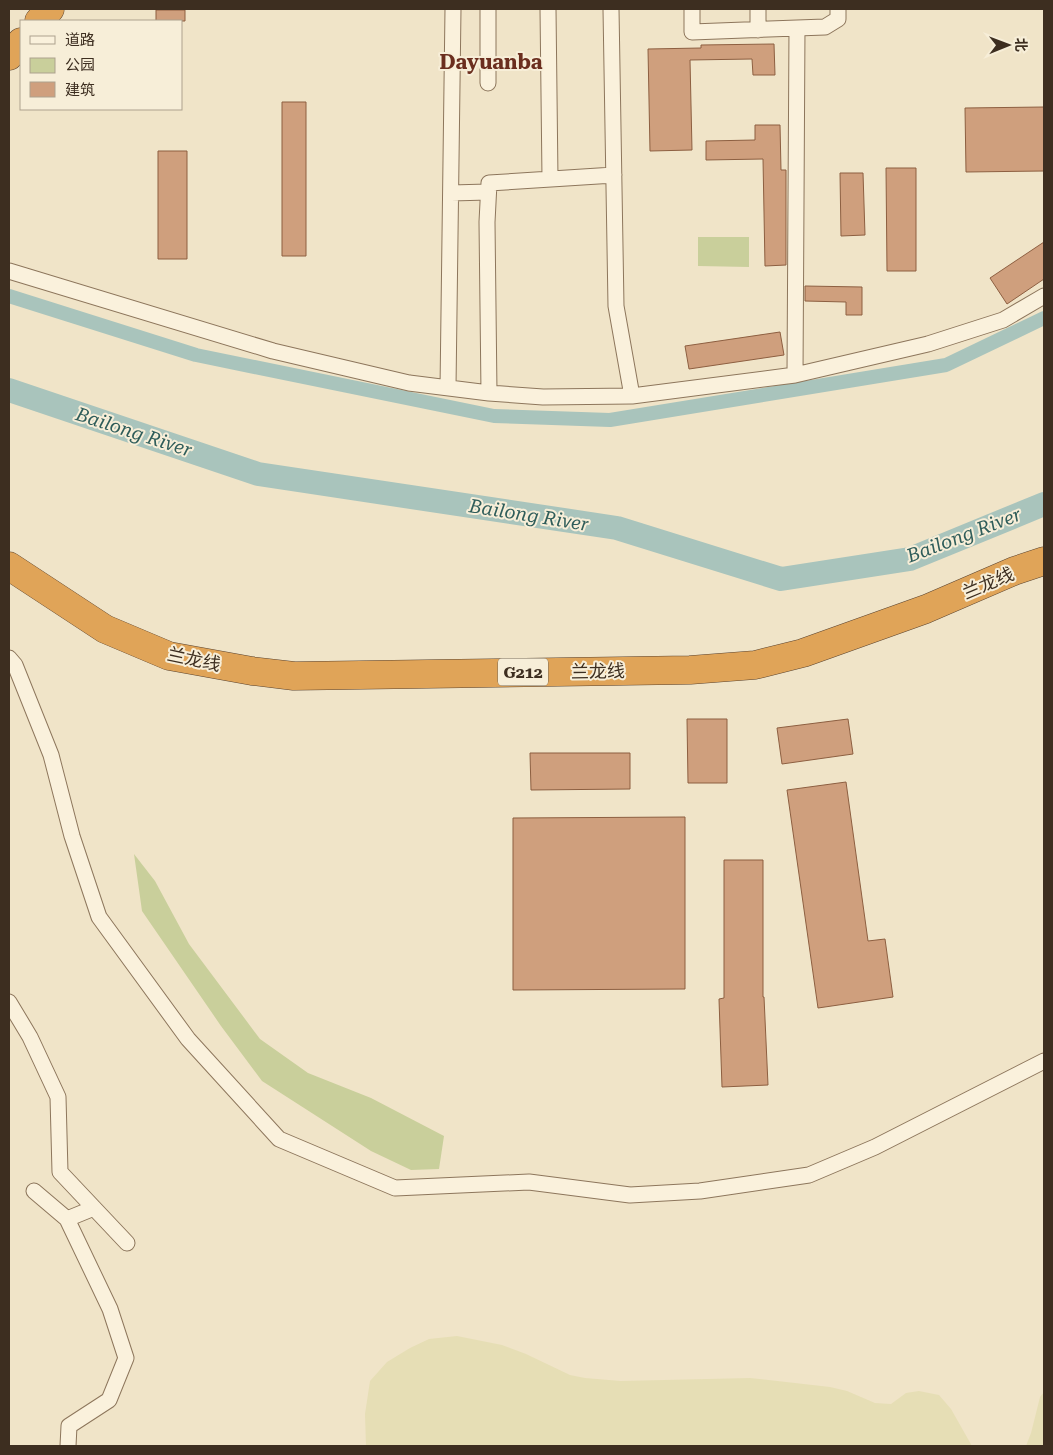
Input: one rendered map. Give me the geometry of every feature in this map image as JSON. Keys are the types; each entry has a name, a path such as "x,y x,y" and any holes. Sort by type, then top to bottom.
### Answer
{"highway":[{"path":"40,20 50,9"},
{"path":"9,56 20,43"},
{"name":"兰龙线","path":"9,566 104,629 169,656 252,672 294,676 690,670 755,665 803,653 926,609 1014,571 1044,561"}],"street":[{"path":"448,388 453,9"},
{"path":"488,9 488,83"},
{"path":"548,9 550,179"},
{"path":"611,9 616,306 632,396"},
{"path":"692,9 692,32 825,27 838,19 838,9"},
{"path":"758,9 758,30"},
{"path":"795,375 797,28"},
{"path":"488,393 487,222 489,183 614,175"},
{"path":"451,193 488,192"},
{"path":"9,272 273,351 408,383 488,393 543,397 632,396 795,375 928,344 1003,320 1044,296"},
{"path":"11,662 51,755 72,836 99,917 188,1039 279,1139 395,1188 529,1182 630,1195 700,1191 809,1174 875,1147 1044,1061"},
{"path":"9,1002 30,1037 58,1098 60,1172 127,1244"},
{"path":"34,1191 67,1220 110,1309 126,1358 109,1400 70,1426 68,1446"},
{"path":"67,1220 94,1208"}],"shaded area":[{"path":"457,1336 502,1345 570,1375 585,1378 621,1381 750,1378 830,1387 847,1391 875,1403 891,1404 906,1393 919,1391 939,1395 951,1409 972,1446 366,1446 365,1414 370,1381 387,1362 410,1348 429,1339"},
{"path":"1044,1392 1044,1446 1026,1446 1040,1397"}],"green space":[{"path":"698,237 749,237 749,267 698,266"},
{"path":"134,854 155,881 189,944 260,1039 308,1073 371,1098 444,1136 439,1169 411,1170 371,1151 262,1081 221,1026 142,911"}],"building":[{"path":"156,10 185,10 185,21 156,20"},
{"path":"774,44 775,75 753,75 752,59 690,60 692,150 650,151 648,49 701,48 701,45"},
{"path":"282,102 306,102 306,256 282,256"},
{"path":"1044,107 1044,171 966,172 965,108"},
{"path":"755,125 780,125 781,170 786,170 786,265 765,266 763,159 706,160 706,141 755,140"},
{"path":"158,151 187,151 187,259 158,259"},
{"path":"886,168 916,168 916,271 887,271"},
{"path":"840,173 863,173 865,235 841,236"},
{"path":"1044,242 1044,279 1007,304 990,278"},
{"path":"805,286 862,287 862,315 846,315 846,302 805,301"},
{"path":"780,332 784,355 689,369 685,346"},
{"path":"687,719 727,719 727,783 688,783"},
{"path":"848,719 853,754 782,764 777,728"},
{"path":"530,753 630,753 630,789 531,790"},
{"path":"846,782 868,941 885,939 893,997 818,1008 787,790"},
{"path":"685,817 685,989 513,990 513,818"},
{"path":"724,860 763,860 763,997 768,1085 722,1087 719,999 724,998"}],"waterway":[{"path":"9,296 196,355 494,416 610,420 946,365 1044,318"},
{"name":"Bailong River","path":"9,390 258,474 617,528 781,579 910,559 1044,504"}],"district":[{"name":"Dayuanba","path":"491,62"}]}
